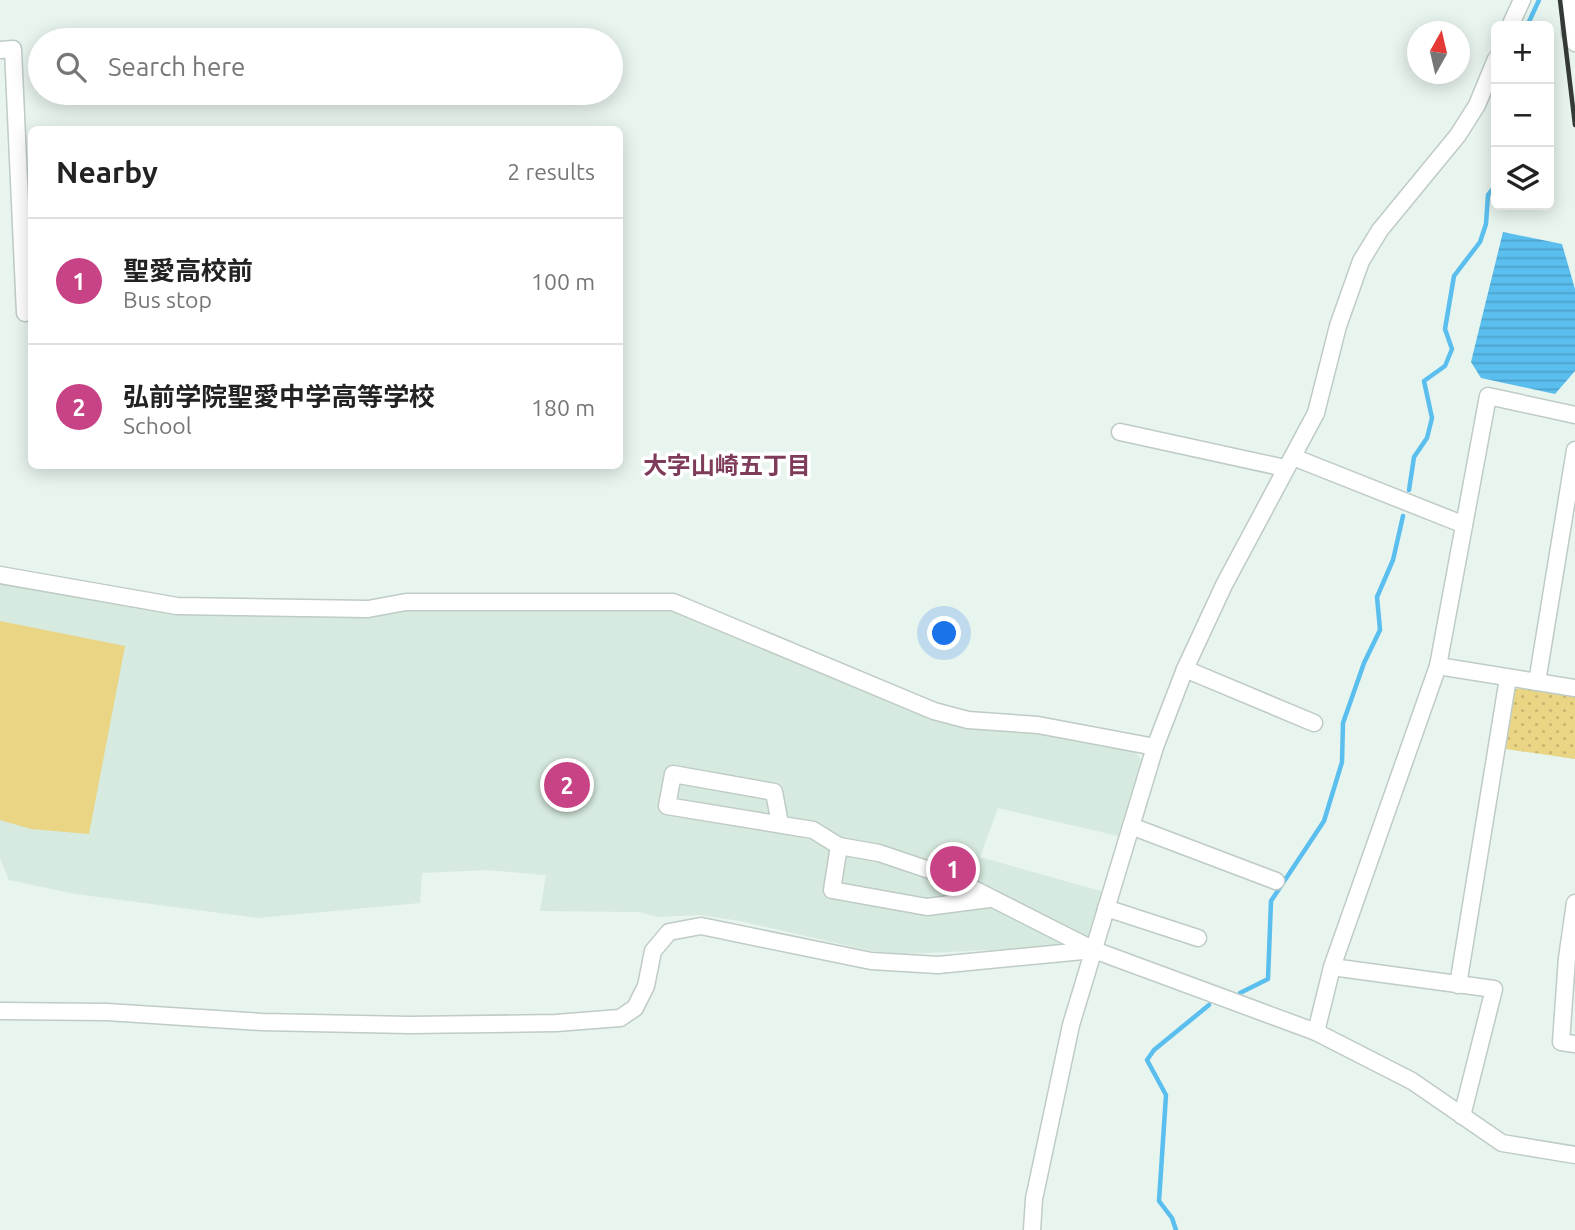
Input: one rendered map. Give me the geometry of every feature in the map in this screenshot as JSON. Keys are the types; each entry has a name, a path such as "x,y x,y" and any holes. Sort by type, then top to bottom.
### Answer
{"street":[{"path":"1512,21 1522,0"},
{"path":"1569,0 1570,34 1575,43"},
{"path":"0,50 13,49 25,313"},
{"path":"1032,1230 1034,1199 1071,1025 1155,747 1185,669 1224,585 1316,413 1338,326 1361,261 1380,230 1458,135 1477,105 1491,71"},
{"path":"1316,1032 1332,967 1438,666 1462,524 1488,396 1575,415"},
{"path":"1120,432 1289,462 1462,524"},
{"path":"1537,682 1575,450"},
{"path":"0,575 177,606 368,609 406,603 673,603 934,711 968,720 1038,724 1155,747"},
{"path":"1438,666 1575,688"},
{"path":"1185,669 1314,723"},
{"path":"1458,985 1508,678"},
{"path":"780,824 774,792 673,774 667,806 813,830 839,846 879,853 950,877 1094,950 1316,1032 1412,1081 1502,1143 1575,1155"},
{"path":"1131,826 1276,881"},
{"path":"839,846 832,890 926,907 989,899"},
{"path":"1575,903 1567,958 1562,1042 1575,1044"},
{"path":"1107,908 1198,938"},
{"path":"0,1011 107,1012 262,1022 409,1025 556,1023 620,1018 635,1009 646,986 653,951 669,932 701,926 871,961 898,963 938,965 1094,950"},
{"path":"1332,967 1494,989 1462,1116"}],"shaded area":[{"path":"0,569 142,599 665,606 993,726 1132,748 1142,761 1118,836 998,808 980,857 1104,892 1089,943 904,954 871,951 740,921 700,915 658,917 639,912 540,911 546,875 487,870 422,873 420,903 257,918 76,894 9,880 0,859"},
{"path":"0,621 125,646 89,834 31,829 0,820"},
{"path":"1521,687 1575,695 1575,759 1506,749 1515,690"}],"water":[{"path":"1503,232 1562,244 1575,289 1575,371 1555,394 1481,378 1471,362"}],"waterway":[{"path":"1529,21 1539,0"},
{"path":"1409,490 1414,457 1427,438 1432,418 1424,381 1445,366 1452,349 1445,329 1454,276 1480,242 1486,224 1488,195 1491,191"},
{"path":"1240,993 1268,979 1271,901 1324,821 1342,762 1343,723 1364,663 1380,630 1377,597 1393,560 1403,516"},
{"path":"1176,1230 1172,1218 1159,1201 1166,1095 1147,1060 1154,1050 1209,1005"}],"railway":[{"path":"1560,0 1575,125"}],"place":[{"name":"弘前学院聖愛中学高等学校","path":"567,785"},
{"name":"聖愛高校前","path":"953,869"}],"district":[{"name":"大字山崎五丁目","path":"727,465"}]}
